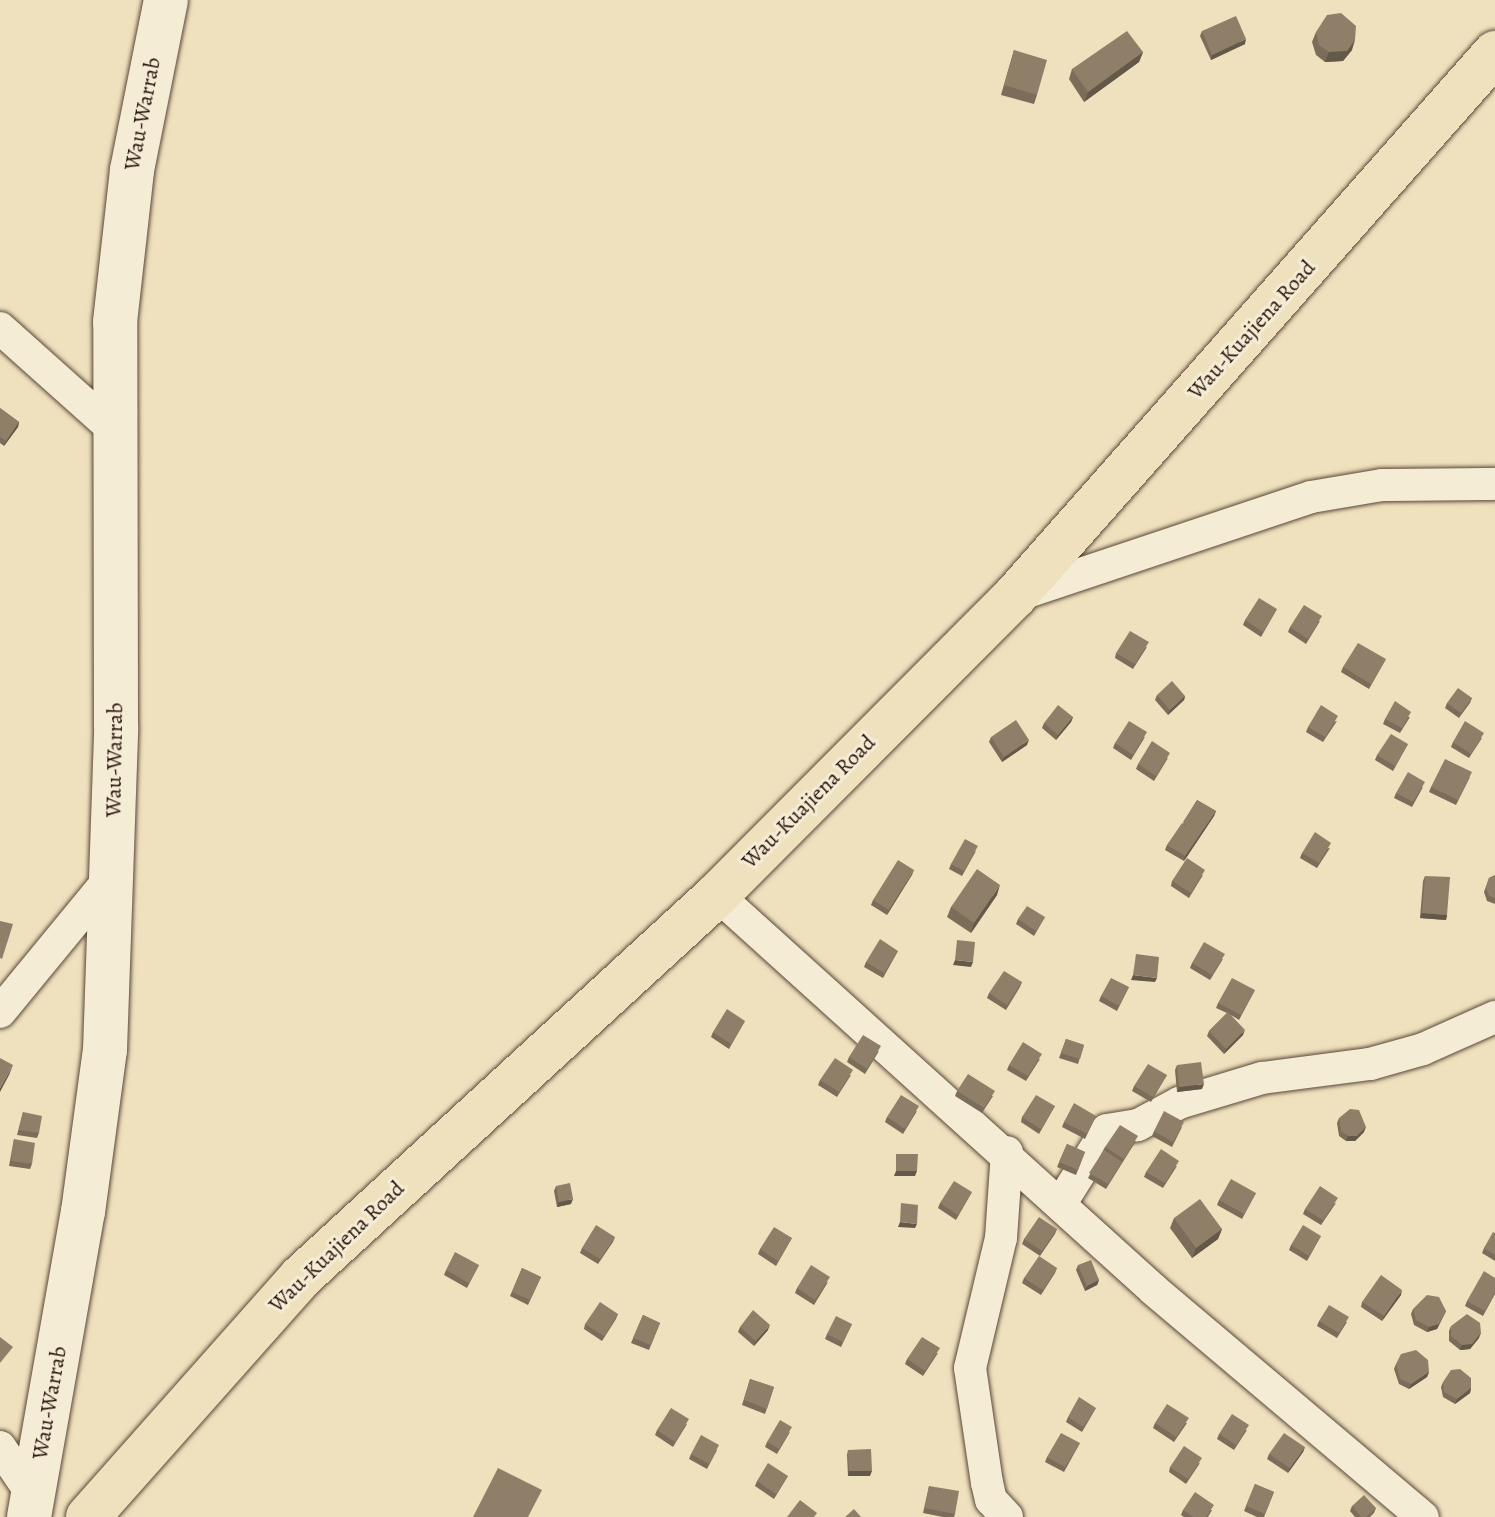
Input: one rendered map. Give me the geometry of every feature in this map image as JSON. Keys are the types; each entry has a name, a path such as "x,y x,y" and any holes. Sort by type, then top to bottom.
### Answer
{"main road":[{"name":"Wau-Warrab","path":"31,1506 83,1212 105,1050 114,873 115,431 120,250 166,0"},
{"name":"Wau-Kuajiena Road","path":"88,1517 301,1277 717,895 1015,596 1495,53"}],"street":[{"path":"0,328 115,431"},
{"path":"1015,596 1311,497 1382,485 1495,484"},
{"path":"0,1012 114,873"},
{"path":"717,895 1007,1152 1154,1290 1423,1517"},
{"path":"1061,1203 1107,1130 1138,1125 1179,1103 1262,1078 1370,1064 1423,1049 1495,1017"},
{"path":"1007,1152 1001,1238 970,1368 991,1500 1007,1517"},
{"path":"0,1447 31,1506"}],"building":[{"path":"1341,13 1356,26 1355,40 1347,51 1329,52 1319,45 1316,32 1327,15"},
{"path":"1236,16 1246,39 1212,55 1202,31"},
{"path":"1127,31 1143,52 1088,92 1072,69"},
{"path":"1014,50 1047,60 1037,95 1004,85"},
{"path":"0,408 19,422 6,441 0,437"},
{"path":"1259,598 1277,609 1263,632 1245,620"},
{"path":"1304,605 1322,616 1308,639 1290,627"},
{"path":"1130,631 1149,642 1135,664 1116,653"},
{"path":"1358,643 1386,659 1371,684 1343,667"},
{"path":"1172,681 1185,696 1170,710 1157,695"},
{"path":"1458,688 1472,698 1461,713 1447,703"},
{"path":"1395,701 1411,712 1402,728 1385,719"},
{"path":"1058,705 1073,717 1058,735 1044,723"},
{"path":"1321,705 1338,716 1325,737 1308,727"},
{"path":"1016,720 1029,740 1004,757 991,737"},
{"path":"1129,721 1147,732 1133,755 1115,743"},
{"path":"1465,721 1484,733 1471,754 1453,742"},
{"path":"1391,734 1408,744 1395,766 1377,755"},
{"path":"1152,741 1170,753 1156,776 1138,764"},
{"path":"1445,759 1472,772 1458,800 1431,787"},
{"path":"1408,772 1425,782 1413,802 1396,793"},
{"path":"1197,800 1216,811 1185,856 1167,845 1182,823 1186,826 1183,822"},
{"path":"1315,832 1331,843 1319,863 1302,853"},
{"path":"965,839 978,846 964,871 951,864"},
{"path":"1187,858 1205,870 1191,893 1172,881"},
{"path":"898,860 914,870 889,910 873,900"},
{"path":"977,869 1000,885 974,923 951,907"},
{"path":"1495,875 1495,898 1489,896 1486,887 1489,878"},
{"path":"1425,876 1450,877 1447,915 1422,913"},
{"path":"1027,906 1045,917 1036,931 1018,919"},
{"path":"0,921 13,924 2,959 0,958"},
{"path":"880,939 898,951 884,973 866,962"},
{"path":"957,940 975,942 973,962 955,960"},
{"path":"1204,942 1225,954 1212,975 1192,963"},
{"path":"1136,954 1159,957 1157,978 1133,975"},
{"path":"1004,971 1022,982 1007,1005 989,993"},
{"path":"1111,978 1129,987 1119,1006 1101,996"},
{"path":"1232,978 1255,990 1241,1015 1218,1003"},
{"path":"727,1009 745,1021 731,1044 713,1032"},
{"path":"1228,1012 1245,1030 1226,1049 1209,1031"},
{"path":"863,1035 881,1046 867,1069 849,1057"},
{"path":"1066,1039 1084,1045 1080,1059 1061,1053"},
{"path":"1023,1042 1042,1054 1028,1076 1009,1065"},
{"path":"0,1058 13,1065 0,1088"},
{"path":"835,1058 853,1070 839,1092 820,1080"},
{"path":"1201,1062 1204,1084 1179,1087 1177,1065"},
{"path":"1148,1064 1167,1075 1153,1097 1134,1086"},
{"path":"968,1074 995,1091 984,1108 957,1091"},
{"path":"901,1095 919,1106 905,1129 887,1117"},
{"path":"1036,1095 1055,1106 1041,1129 1022,1117"},
{"path":"1074,1103 1096,1116 1087,1134 1064,1122"},
{"path":"1350,1109 1359,1110 1366,1127 1357,1136 1348,1136 1341,1131 1339,1118"},
{"path":"1164,1111 1184,1122 1173,1142 1154,1131"},
{"path":"23,1112 42,1116 39,1133 19,1130"},
{"path":"1120,1125 1138,1136 1124,1159 1105,1147"},
{"path":"14,1139 35,1143 32,1164 11,1161"},
{"path":"1067,1144 1085,1152 1078,1170 1059,1162"},
{"path":"1161,1149 1179,1161 1165,1183 1146,1172"},
{"path":"1104,1150 1122,1162 1108,1184 1089,1173"},
{"path":"896,1154 918,1154 917,1171 896,1171"},
{"path":"1231,1179 1256,1193 1244,1214 1219,1200"},
{"path":"954,1181 972,1192 958,1215 940,1203"},
{"path":"570,1183 573,1199 559,1202 556,1186"},
{"path":"1320,1186 1338,1198 1323,1220 1305,1209"},
{"path":"1200,1199 1222,1229 1196,1248 1174,1218"},
{"path":"901,1203 918,1205 917,1224 900,1222"},
{"path":"1039,1217 1057,1229 1042,1251 1024,1239"},
{"path":"596,1225 615,1237 600,1259 582,1248"},
{"path":"1303,1225 1321,1236 1309,1256 1291,1245"},
{"path":"774,1227 792,1238 778,1261 760,1249"},
{"path":"1495,1233 1495,1255 1484,1248"},
{"path":"455,1252 479,1265 469,1283 446,1270"},
{"path":"1039,1256 1057,1268 1043,1290 1024,1278"},
{"path":"1091,1260 1099,1280 1087,1286 1078,1265"},
{"path":"811,1265 830,1277 815,1300 797,1288"},
{"path":"522,1268 541,1277 530,1300 512,1292"},
{"path":"1484,1271 1495,1278 1495,1292 1485,1311 1467,1301"},
{"path":"1381,1275 1402,1290 1384,1316 1362,1302"},
{"path":"1427,1295 1439,1297 1446,1311 1439,1324 1429,1327 1416,1320 1413,1309"},
{"path":"600,1302 618,1314 604,1336 585,1324"},
{"path":"1329,1305 1349,1317 1339,1333 1319,1321"},
{"path":"753,1310 770,1325 756,1341 740,1327"},
{"path":"1467,1314 1480,1323 1481,1333 1472,1344 1462,1345 1451,1336 1451,1326"},
{"path":"643,1315 660,1323 651,1345 633,1338"},
{"path":"836,1316 852,1324 843,1342 827,1334"},
{"path":"0,1337 13,1347 0,1363"},
{"path":"922,1337 940,1348 925,1371 907,1359"},
{"path":"1416,1350 1428,1360 1429,1372 1411,1384 1400,1379 1396,1364 1401,1354"},
{"path":"1460,1369 1471,1378 1471,1388 1457,1399 1444,1392 1443,1382 1451,1370"},
{"path":"750,1379 774,1387 767,1409 744,1400"},
{"path":"1079,1397 1096,1408 1083,1427 1068,1417"},
{"path":"1167,1404 1189,1418 1176,1437 1155,1423"},
{"path":"671,1408 689,1419 675,1442 657,1430"},
{"path":"1232,1414 1249,1425 1236,1445 1219,1434"},
{"path":"780,1420 792,1427 779,1449 767,1442"},
{"path":"1061,1433 1080,1443 1065,1467 1047,1457"},
{"path":"1284,1433 1305,1447 1290,1468 1269,1454"},
{"path":"701,1435 719,1445 709,1464 691,1454"},
{"path":"1184,1446 1202,1458 1188,1479 1170,1467"},
{"path":"871,1449 872,1471 849,1471 848,1450"},
{"path":"768,1463 788,1476 776,1494 757,1481"},
{"path":"498,1468 542,1490 528,1517 473,1517"},
{"path":"1255,1484 1274,1492 1265,1514 1246,1506"},
{"path":"929,1486 959,1491 955,1514 925,1508"},
{"path":"1195,1492 1214,1505 1206,1517 1193,1517 1183,1510"},
{"path":"1364,1495 1376,1508 1366,1517 1361,1517 1352,1506"},
{"path":"800,1500 817,1513 814,1517 787,1517"},
{"path":"854,1509 861,1517 845,1517"}]}
